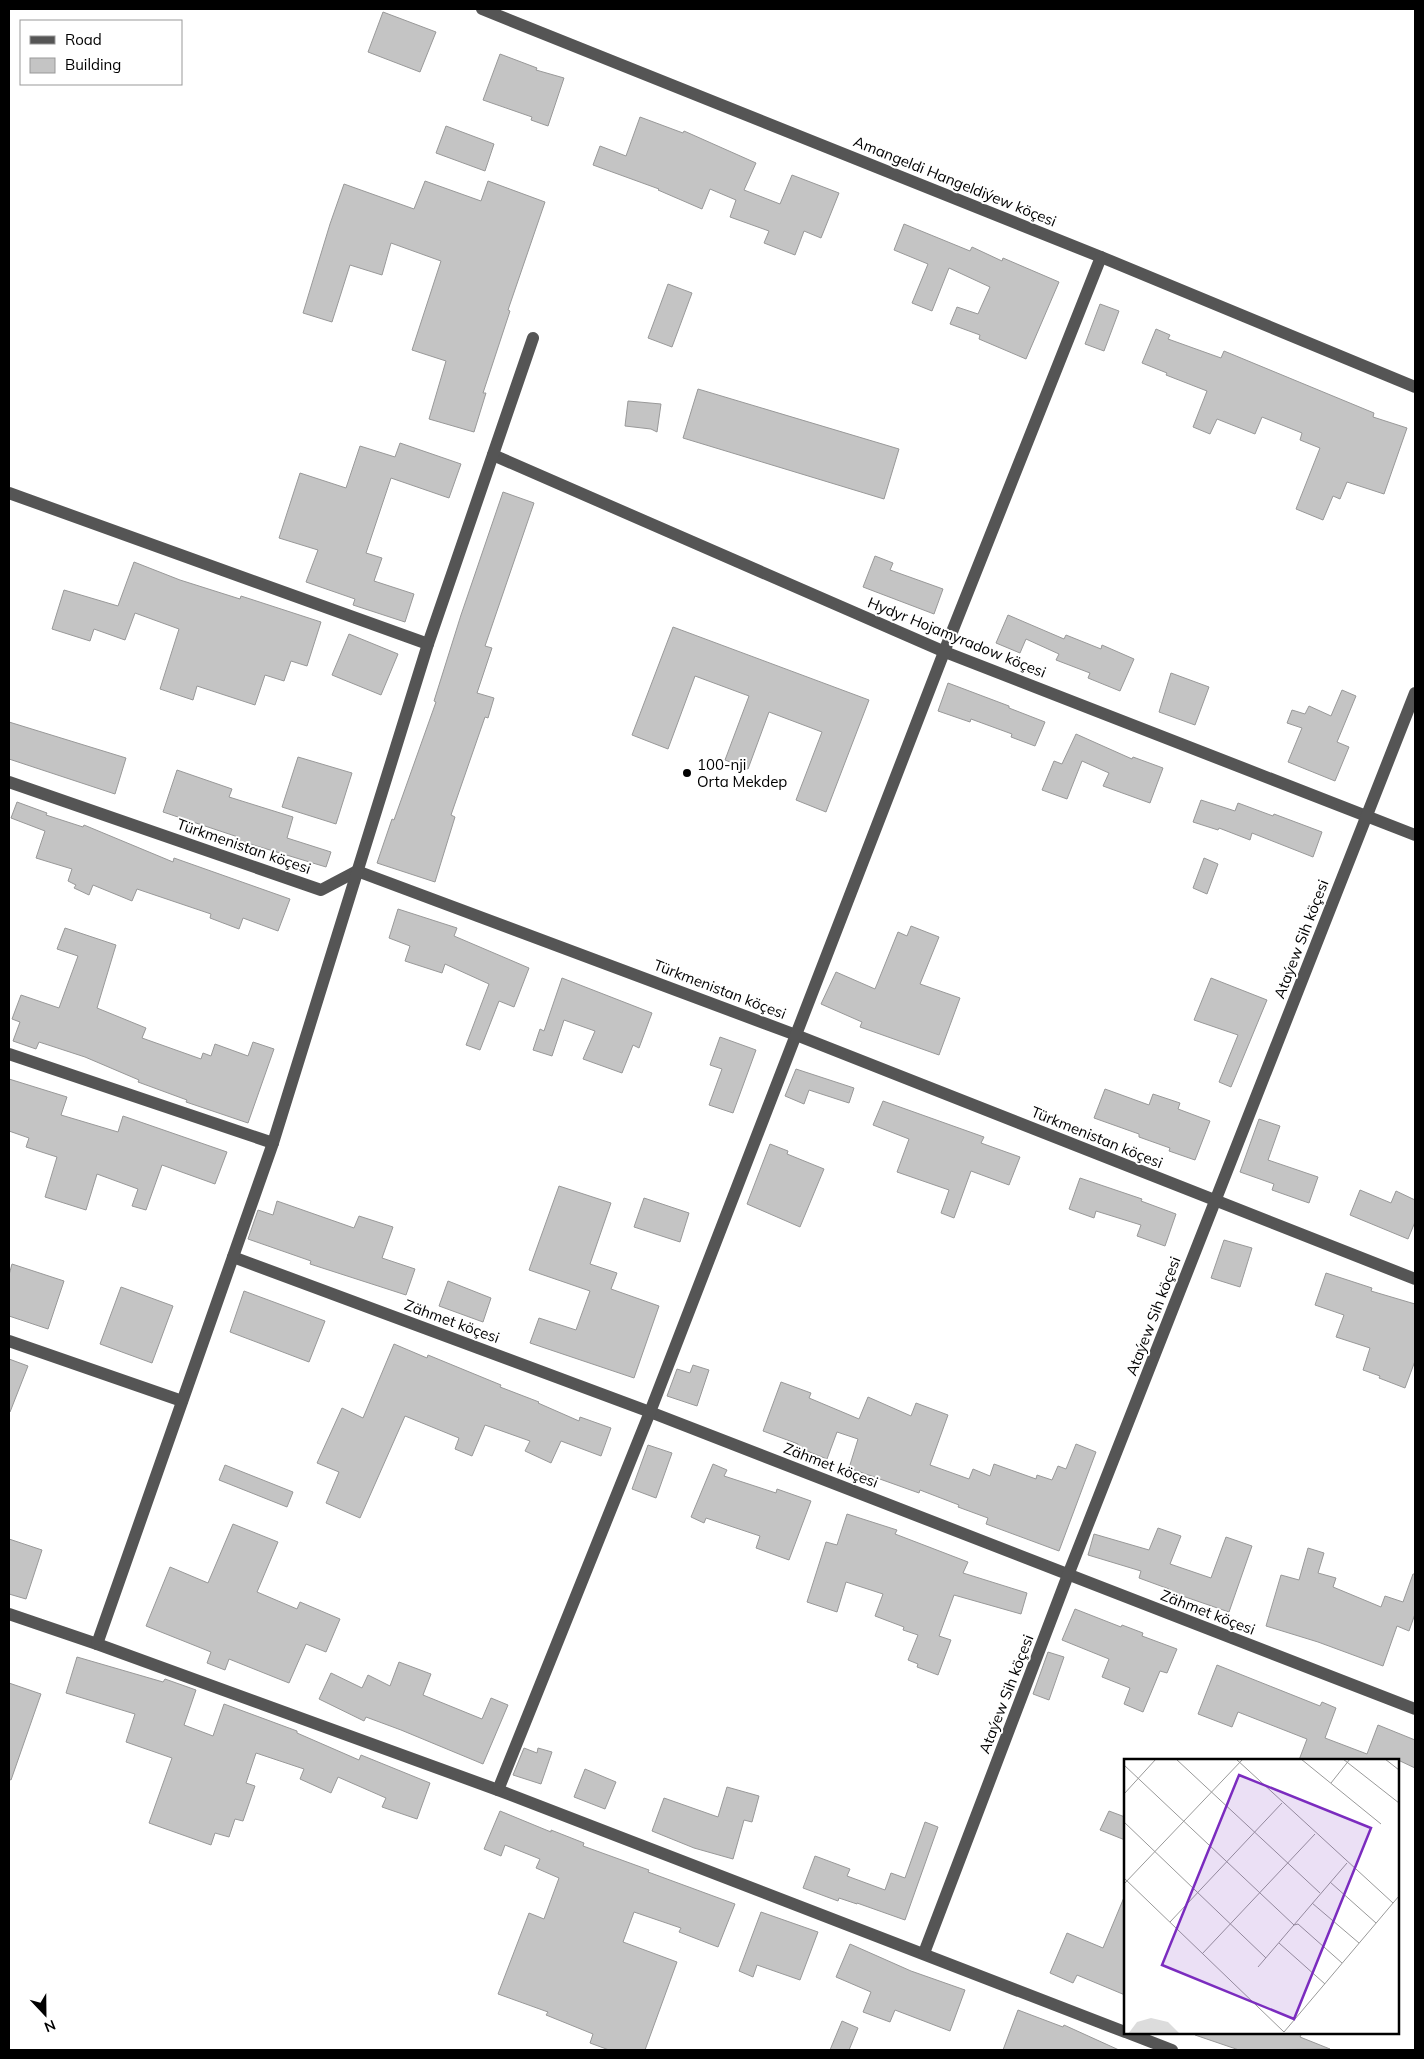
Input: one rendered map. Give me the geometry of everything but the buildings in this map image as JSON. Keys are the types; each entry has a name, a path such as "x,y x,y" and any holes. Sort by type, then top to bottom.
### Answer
{"street":[{"name":"Amangeldi Hangeldiýew köçesi","path":"482,9 1101,257 1415,387"},
{"path":"498,1790 650,1412 945,652 1101,257"},
{"path":"97,1644 273,1143 428,644 533,338"},
{"name":"Hydyr Hojamyradow köçesi","path":"493,454 945,652 1415,836"},
{"path":"9,493 428,644"},
{"name":"Ataýew Sih köçesi","path":"924,1953 1068,1575 1415,693"},
{"name":"Türkmenistan köçesi","path":"9,782 321,890 358,870 796,1035 1415,1279"},
{"path":"9,1054 273,1143"},
{"name":"Zähmet köçesi","path":"233,1257 650,1412 1415,1709"},
{"path":"9,1341 182,1401"},
{"path":"9,1614 97,1644 498,1790 1124,2031"},
{"path":"1131,2034 1172,2050"}],"place":[{"name":"100-nji Orta Mekdep","path":"687,773"}]}
